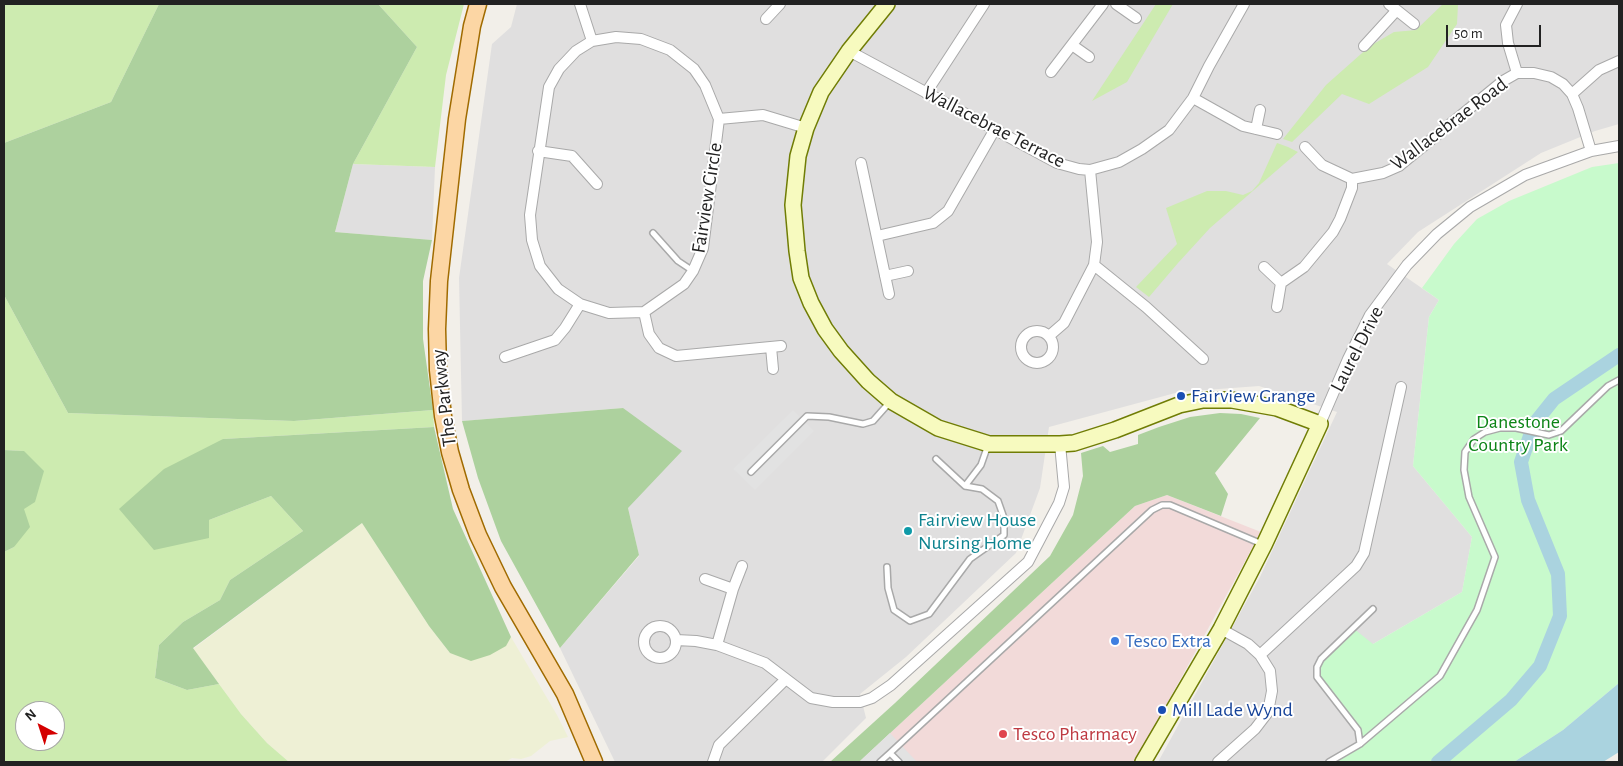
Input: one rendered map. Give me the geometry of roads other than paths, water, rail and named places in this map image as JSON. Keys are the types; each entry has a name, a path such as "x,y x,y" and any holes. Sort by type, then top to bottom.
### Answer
{"main road":[{"name":"The Parkway","path":"478,4 472,26 457,118 438,280 438,370 443,416 450,452 478,535 503,587 566,694 594,762"}],"street":[{"path":"580,4 592,41"},
{"path":"766,19 780,4"},
{"path":"887,4 849,51 821,92 806,128 798,156 793,205 801,278 811,303 825,329 841,351 868,381 891,400 938,428 989,444 1074,443 1115,430 1179,405 1203,400 1232,400 1277,408 1320,424"},
{"path":"926,94 984,4"},
{"path":"1051,72 1102,4"},
{"path":"1116,4 1136,18"},
{"name":"Wallacebrae Terrace","path":"849,51 1056,163 1090,170 1119,162 1169,130 1192,98 1244,4"},
{"name":"Wallacebrae Road","path":"1517,4 1506,25 1508,43 1517,73"},
{"path":"1364,46 1392,7 1414,24"},
{"name":"Fairview Circle","path":"616,37 641,39 670,50 694,69 700,77 713,101 719,118 703,248 693,271 684,284 644,312 609,312 580,304 558,289 540,266 532,240 530,215 549,87 559,70 576,51 592,41 616,37"},
{"path":"1072,45 1089,57"},
{"path":"1572,94 1599,70 1619,61"},
{"name":"Wallacebrae Road","path":"1352,180 1383,173 1399,166 1490,92 1517,73 1534,72 1551,77 1563,84 1572,94 1578,108 1591,151"},
{"path":"1192,98 1243,126 1277,134"},
{"path":"1256,129 1260,110"},
{"name":"Fairview Circle","path":"719,118 763,115 806,128"},
{"path":"877,236 933,223 948,212 995,129"},
{"name":"Laurel Drive","path":"1142,762 1221,629 1264,545 1320,424 1348,358 1370,315 1407,265 1437,234 1470,207 1525,175 1591,151 1619,146"},
{"path":"1277,307 1281,283 1304,266 1333,232 1352,188 1352,180 1322,165 1305,147"},
{"path":"538,151 572,156 597,184"},
{"path":"861,163 889,294"},
{"path":"1049,336 1064,323 1094,265 1097,242 1090,170"},
{"path":"1094,265 1146,307 1203,359"},
{"path":"1264,267 1281,283"},
{"path":"885,276 908,271"},
{"path":"505,357 555,340 580,304"},
{"path":"644,312 649,334 659,348 676,356 776,347 773,369"},
{"path":"1260,655 1356,566 1364,553 1400,387"},
{"path":"676,640 696,641 717,646 765,663 811,698 833,702 860,702 872,698 891,685 1028,562 1059,503 1064,487 1060,444"},
{"path":"717,646 733,589 742,566"},
{"path":"705,580 733,589"},
{"path":"1218,762 1255,729 1268,712 1272,691 1270,671 1260,655 1248,644 1221,629"},
{"path":"714,762 719,745 786,679"}],"lane":[{"path":"653,233 678,261 693,271"},
{"path":"1329,762 1360,744 1440,676 1477,610 1495,558 1469,497 1464,470 1465,452 1474,439 1485,432 1500,428 1516,428 1549,435 1561,431 1608,386 1619,380"},
{"path":"751,472 807,416 829,417 864,424 873,421 891,400"},
{"path":"966,486 981,465 989,444"},
{"path":"887,567 888,588 894,610 910,620 929,614 970,559 1004,535 1004,518 998,501 982,489 966,486 936,459"},
{"path":"880,762 1152,510 1162,505 1170,505 1264,545"},
{"path":"1360,744 1358,730 1317,677 1317,667 1321,659 1373,609"},
{"path":"890,753 899,762"}],"water":[{"path":"1619,683 1619,752 1603,762 1514,762 1563,730"}],"waterway":[{"path":"1438,762 1511,700 1540,666 1560,616 1558,574 1528,500 1521,462 1534,424 1554,399 1619,355"}],"place":[{"name":"Fairview Grange","path":"1181,396"},
{"name":"Fairview House Nursing Home","path":"908,531"},
{"name":"Tesco Extra","path":"1115,641"},
{"name":"Mill Lade Wynd","path":"1162,710"},
{"name":"Tesco Pharmacy","path":"1003,734"}],"park label":[{"name":"Danestone Country Park","path":"1518,434"}]}
